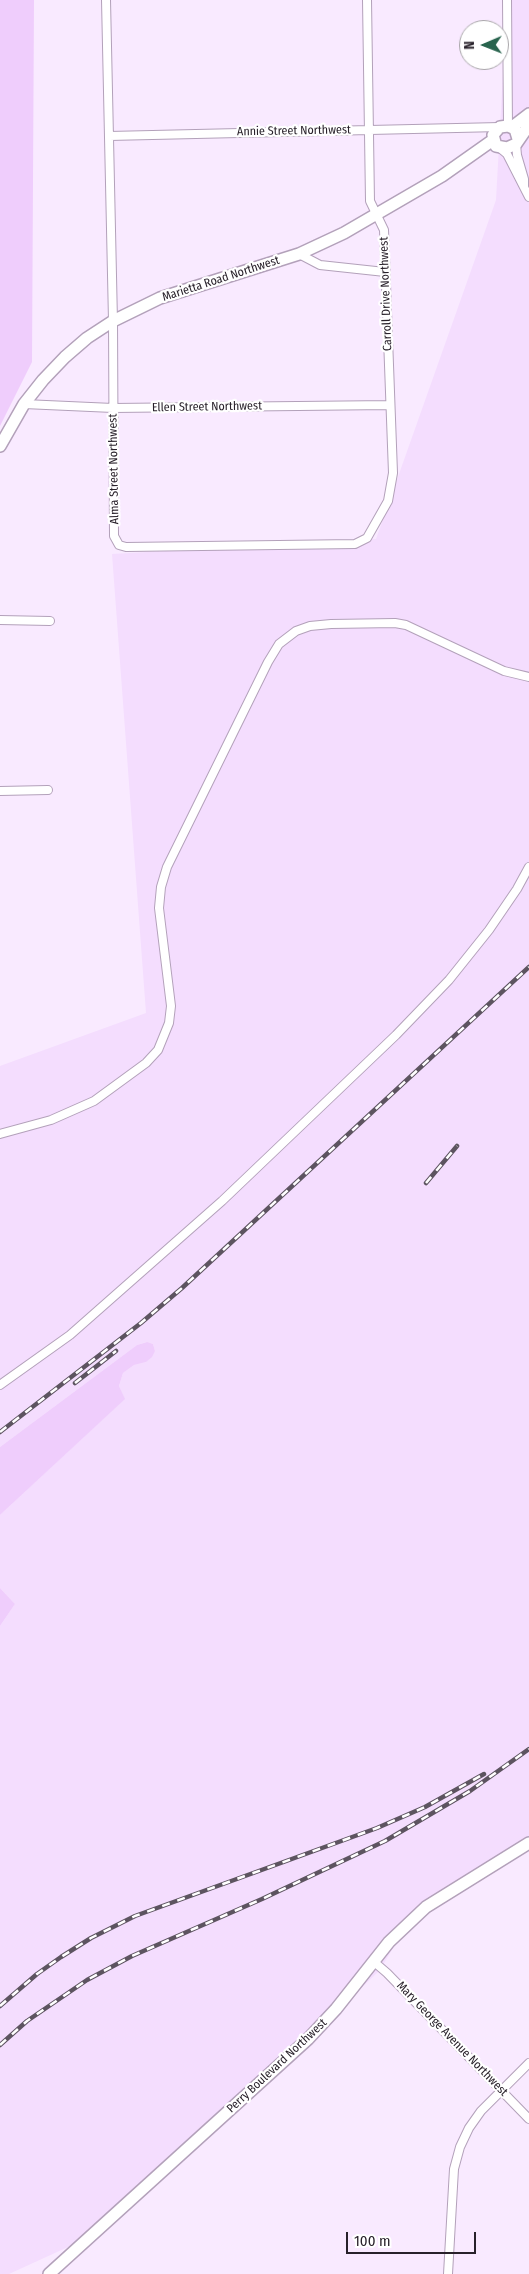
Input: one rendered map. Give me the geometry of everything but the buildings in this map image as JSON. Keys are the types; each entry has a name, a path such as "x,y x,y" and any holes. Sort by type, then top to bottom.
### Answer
{"main road":[{"name":"Marietta Road Northwest","path":"0,446 24,404 43,380 65,357 113,321 160,298 299,254 378,215 500,136 529,114"},
{"path":"517,142 517,132 500,136 508,148 517,142 529,125"},
{"name":"Perry Boulevard Northwest","path":"49,2274 308,2039 336,2009 372,1961 426,1907 529,1843"}],"street":[{"name":"Alma Street Northwest","path":"106,0 113,321 114,536 121,546 355,544 367,538 388,501"},
{"name":"Carroll Drive Northwest","path":"367,0 370,201 384,230 393,473 388,501"},
{"path":"507,0 500,136 506,154 529,197"},
{"name":"Annie Street Northwest","path":"109,132 480,127 500,136"},
{"path":"517,142 516,155 524,179 524,186"},
{"path":"299,254 320,265 385,272"},
{"name":"Ellen Street Northwest","path":"24,404 113,408 390,405"},
{"path":"0,620 50,621"},
{"path":"0,1134 52,1120 94,1101 139,1068 158,1050 169,1023 171,1006 159,908 161,887 167,867 268,662 279,644 296,631 310,626 331,624 395,624 406,626 504,671 529,677"},
{"path":"0,791 48,790"},
{"path":"0,1384 70,1335 208,1213 396,1035 450,980 489,930 517,889 529,867"},
{"name":"Mary George Avenue Northwest","path":"372,1961 387,1973 529,2119"},
{"path":"448,2274 454,2169 460,2147 469,2128 481,2111 529,2063"}],"shaded area":[{"path":"0,0 34,0 32,362 0,426"},
{"path":"507,0 529,0 529,1840 409,1921 380,1970 198,2145 92,2236 9,2274 0,2274 0,1626 15,1604 0,1588 0,1515 124,1399 119,1386 123,1373 134,1365 146,1362 155,1351 153,1344 146,1342 137,1345 0,1447 0,1066 146,1013 112,554 376,539 496,200 503,70 509,70 509,20 506,20"},
{"path":"147,1342 153,1344 155,1351 152,1357 146,1362 134,1365 123,1373 119,1386 125,1399 0,1515 0,1447 137,1345"},
{"path":"0,1588 15,1604 0,1626"}],"railway":[{"path":"0,1432 141,1323 182,1288 529,967"},
{"path":"426,1183 457,1146"},
{"path":"75,1383 116,1351"},
{"path":"0,2045 27,2021 87,1980 132,1956 262,1899 385,1841 470,1791 529,1749"},
{"path":"0,2006 37,1974 61,1957 91,1938 135,1916 377,1828 425,1807 484,1774"}]}
